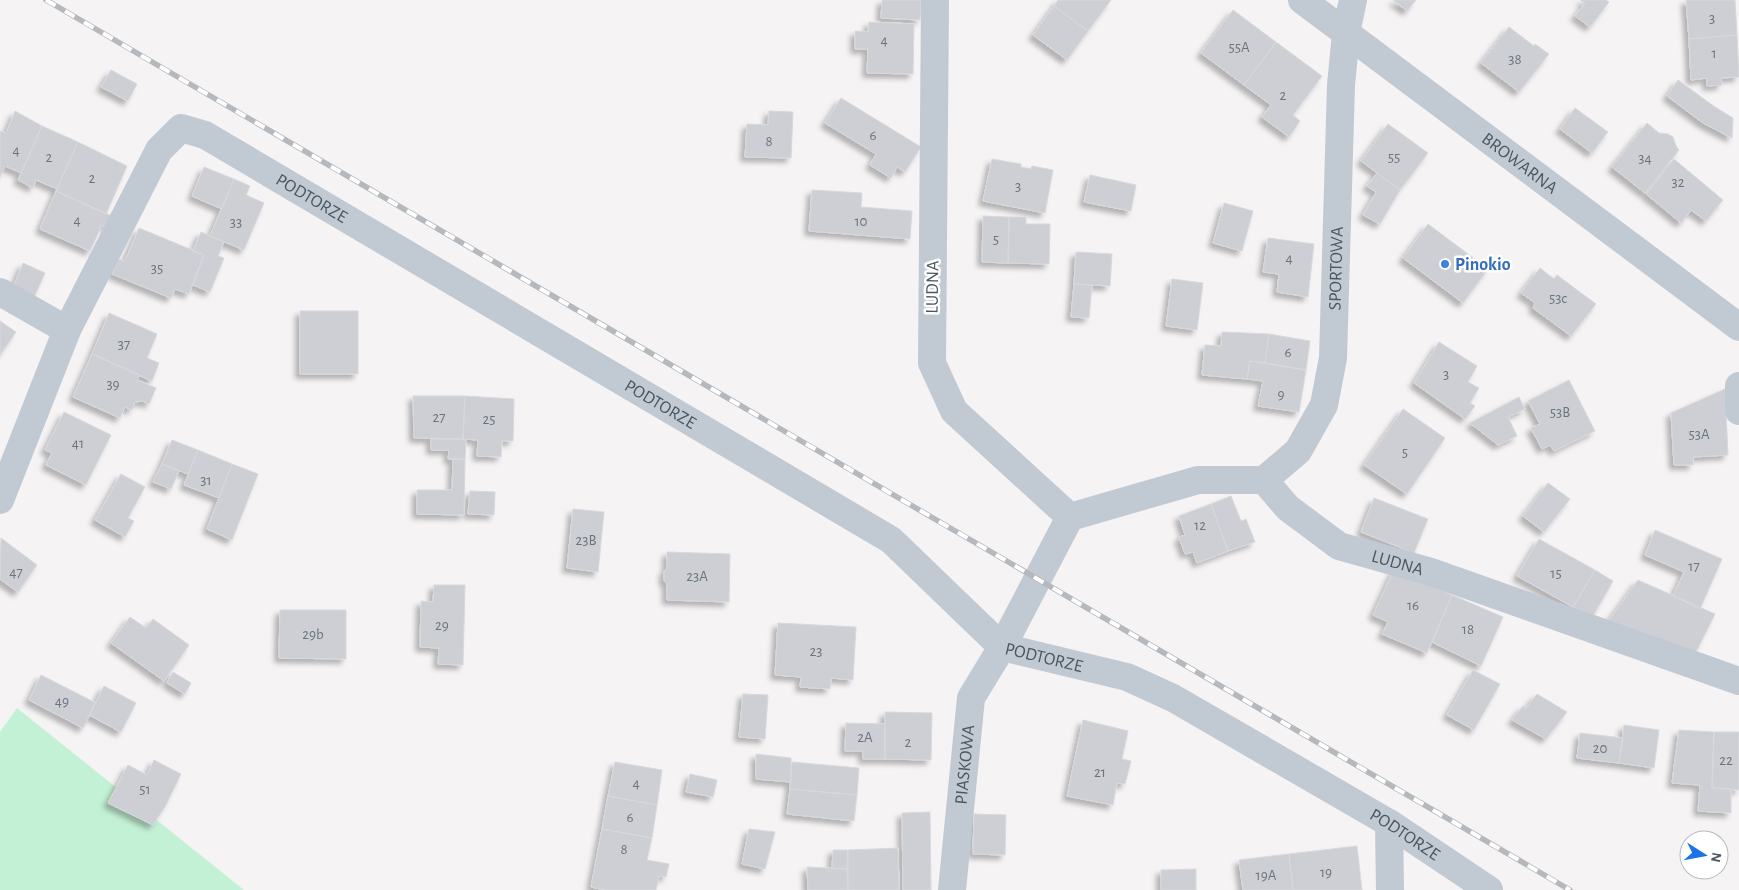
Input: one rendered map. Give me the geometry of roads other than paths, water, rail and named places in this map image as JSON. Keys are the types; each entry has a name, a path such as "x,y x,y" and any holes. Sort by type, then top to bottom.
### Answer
{"street":[{"name":"LUDNA","path":"935,0 932,364 954,411 1070,518"},
{"name":"BROWARNA","path":"1302,0 1739,327"},
{"name":"SPORTOWA","path":"1264,480 1298,451 1324,405 1332,358 1341,85 1346,33 1353,0"},
{"name":"PODTORZE","path":"0,500 67,330 159,150 181,128 205,135 892,540 1002,647 1127,677 1173,698 1389,823 1488,890"},
{"path":"0,292 67,330"},
{"path":"1739,386 1739,410"},
{"path":"1002,647 1070,518 1198,480 1264,480"},
{"name":"LUDNA","path":"1264,480 1288,508 1339,546 1431,572 1739,681"},
{"name":"PIASKOWA","path":"952,890 971,698 1002,647"},
{"path":"1389,823 1390,890"}],"railway":[{"path":"46,0 1570,890"}],"place":[{"name":"Pinokio","path":"1445,264"}]}
